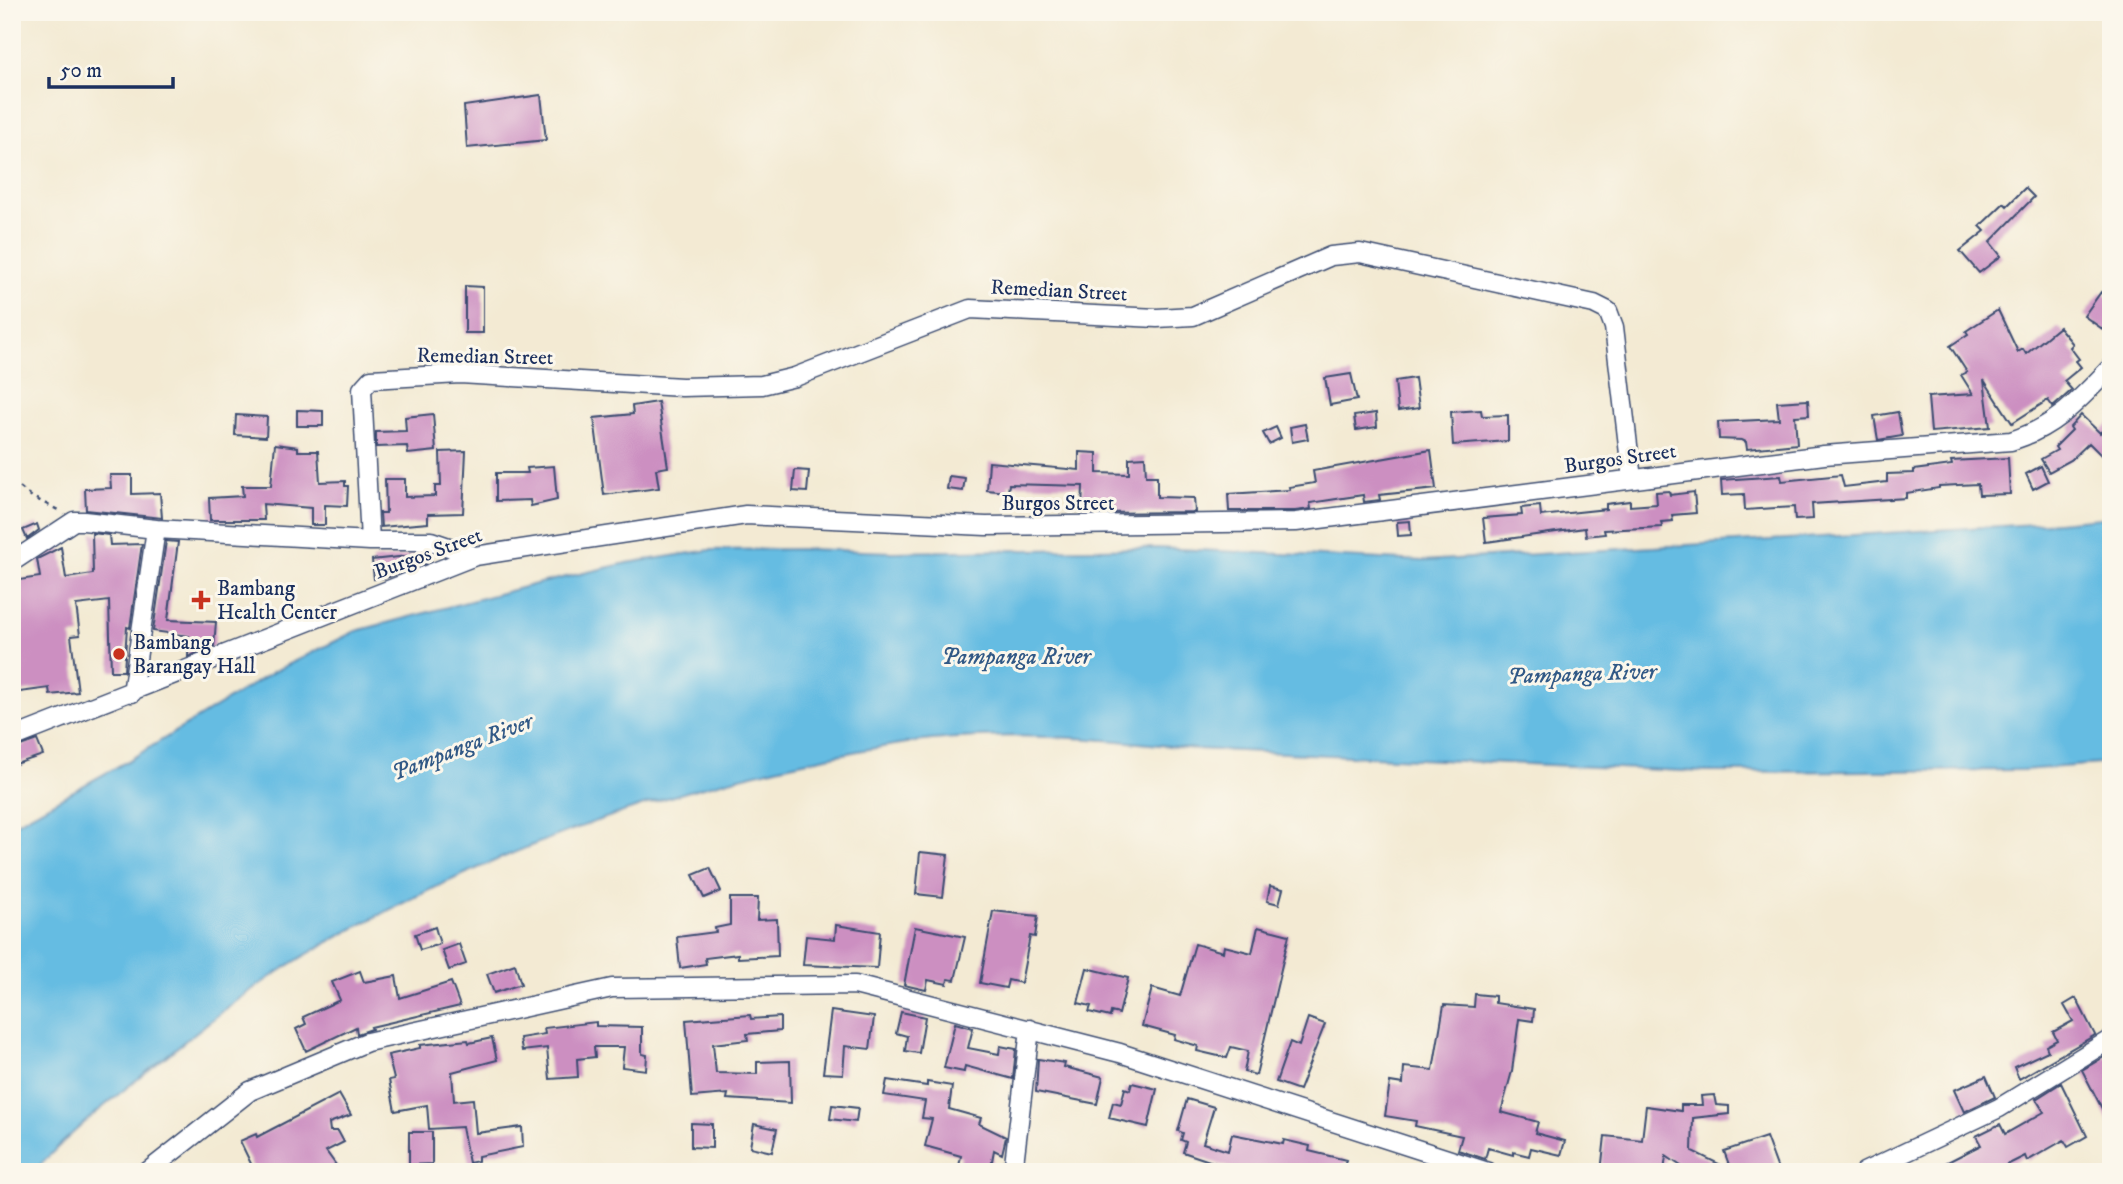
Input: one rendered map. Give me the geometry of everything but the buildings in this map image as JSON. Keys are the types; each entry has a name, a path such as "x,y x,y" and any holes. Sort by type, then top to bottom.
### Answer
{"street":[{"name":"Remedian Street","path":"370,541 362,390 371,379 460,374 682,387 762,385 795,377 970,309 1166,319 1193,316 1331,256 1360,253 1594,304 1608,311 1614,327 1632,480"},
{"name":"Burgos Street","path":"12,738 132,693 475,555 746,515 986,526 1296,522 1860,451 2011,441 2039,432 2074,405 2111,367"},
{"path":"12,562 74,522 370,541 431,541 475,555"},
{"path":"132,693 156,529"},
{"path":"147,1172 250,1091 367,1042 612,989 855,985 1120,1053 1488,1172"},
{"path":"1013,1172 1030,1029"},
{"path":"1864,1172 1998,1108 2111,1040"}],"path":[{"path":"12,481 74,522"}],"water":[{"name":"Pampanga River","path":"2111,517 2111,763 2023,770 1706,772 1195,749 1088,739 1014,736 942,739 828,757 750,774 596,821 446,882 374,918 284,968 227,1008 92,1116 34,1172 12,1172 12,825 126,762 273,672 356,631 627,563 710,550 892,552 1157,548 1423,561 2035,524"}],"place":[{"name":"Bambang Health Center","path":"201,600"},
{"name":"Bambang Barangay Hall","path":"119,654"}]}
